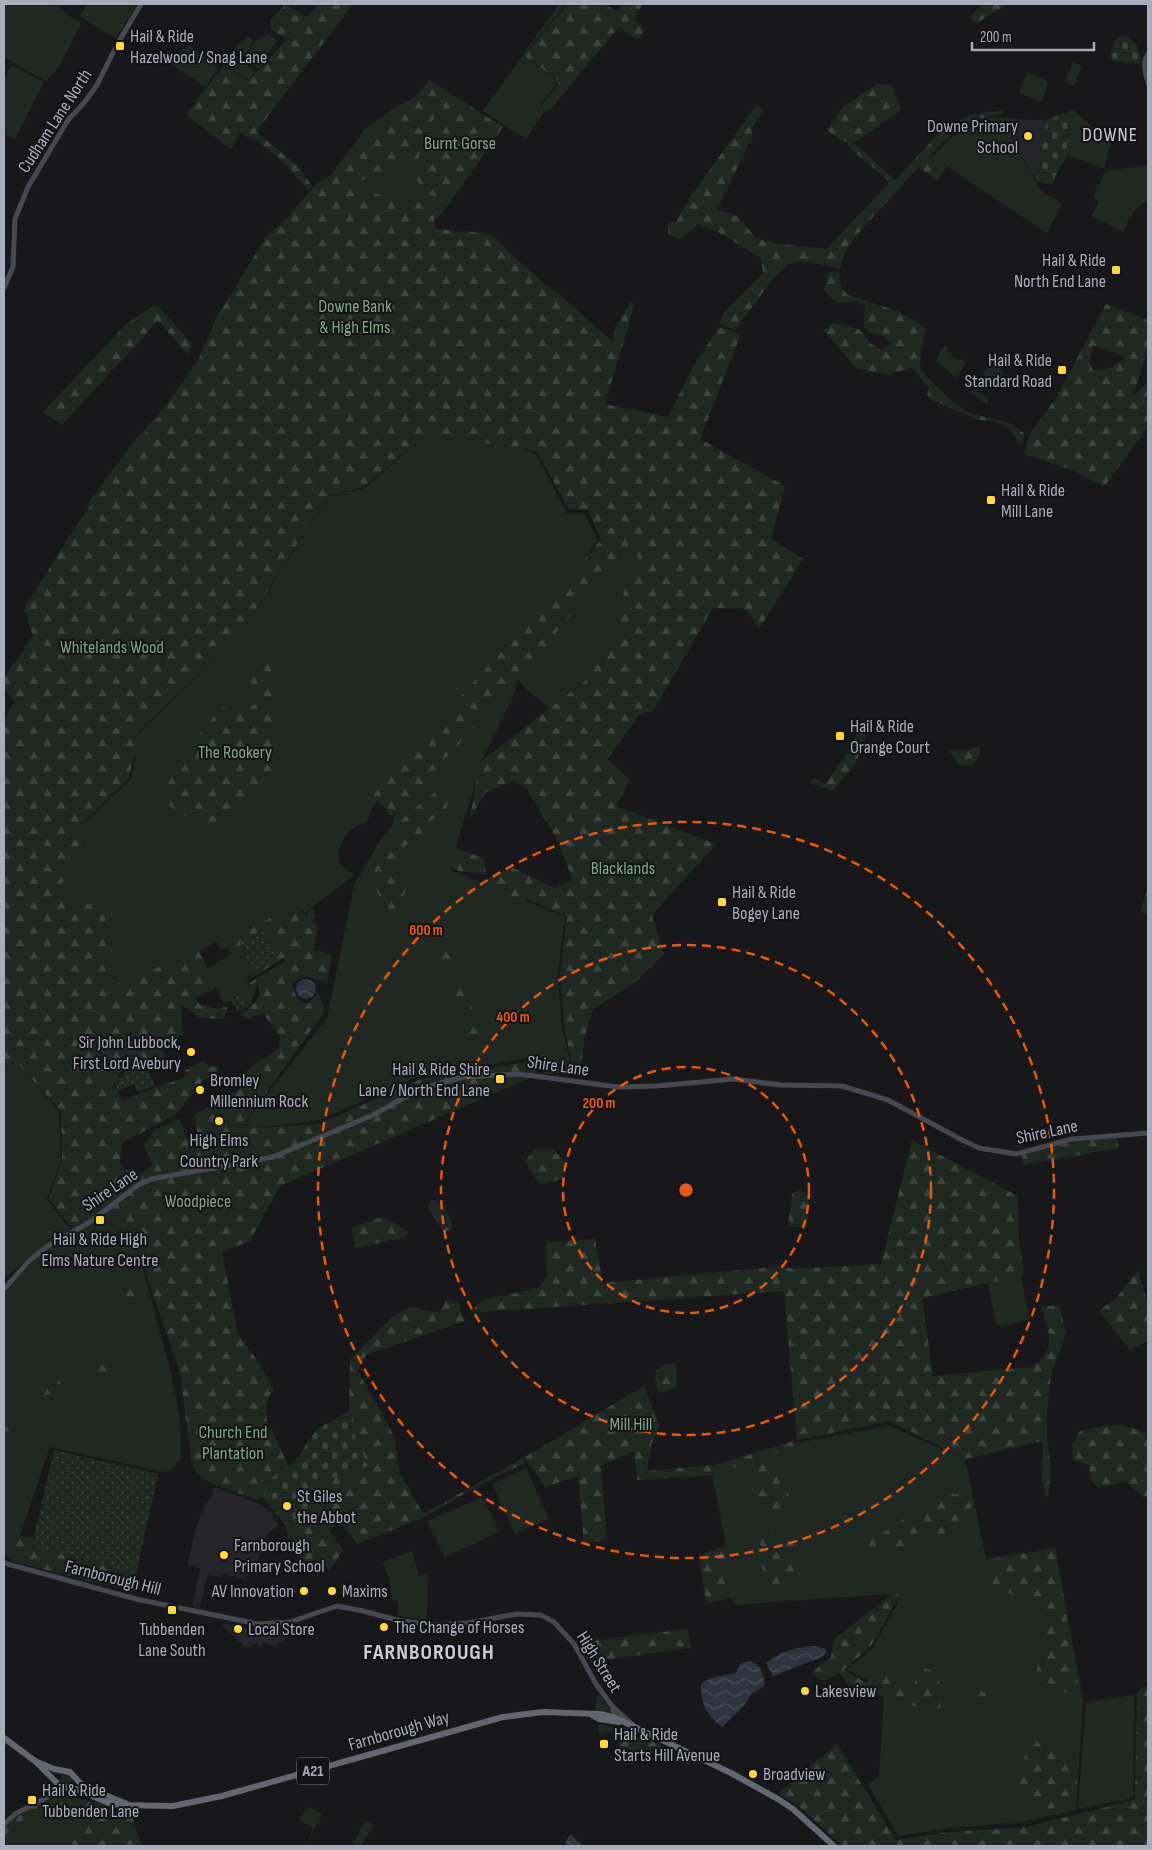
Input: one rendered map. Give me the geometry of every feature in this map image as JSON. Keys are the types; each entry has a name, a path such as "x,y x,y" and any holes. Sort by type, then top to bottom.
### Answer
{"highway":[{"name":"Farnborough Way","path":"69,1787 106,1802 119,1805 164,1807 205,1801 510,1716 543,1712 600,1714 619,1721"},
{"name":"A21","path":"619,1721 731,1774 778,1799 793,1809 834,1846"},
{"path":"4,1738 35,1761 59,1784 69,1787 73,1784 74,1778 70,1772 62,1772 35,1761"},
{"path":"59,1784 58,1776 62,1772"},
{"name":"Farnborough Way","path":"74,1778 92,1790 128,1805"}],"street":[{"name":"Cudham Lane North","path":"4,288 13,268 15,219 28,187 68,120 97,85 118,43 141,4"},
{"path":"1148,54 1144,60 1148,83"},
{"name":"Shire Lane","path":"4,1290 39,1252 95,1218 138,1185 152,1178 273,1157 373,1116 420,1090 463,1077 519,1074 618,1087 657,1086 733,1079 781,1084 842,1086 888,1100 979,1148 1016,1154 1072,1139 1148,1133"},
{"name":"Farnborough Hill","path":"4,1563 136,1599 216,1616"},
{"name":"High Street","path":"216,1616 251,1623 275,1624 298,1620 337,1606 397,1620 431,1625 468,1623 516,1614 541,1615 554,1622 570,1638 596,1684 612,1706 619,1721"},
{"name":"High Street","path":"612,1706 635,1727"},
{"path":"4,1824 15,1814 57,1792 59,1784"}],"shaded area":[{"name":"Downe Primary School","path":"1004,118 1047,120 1036,181 1019,151"},
{"name":"Farnborough Primary School","path":"214,1487 259,1504 271,1512 278,1526 267,1534 255,1567 251,1565 246,1579 223,1574 222,1577 207,1575 200,1608 192,1606 200,1568 187,1565 197,1524"},
{"path":"223,1624 255,1629 255,1627 295,1626 296,1632 275,1646 263,1643 260,1647 256,1643 246,1648"}],"green space":[{"path":"4,4 53,4 81,24 59,67 46,81 4,57"},
{"path":"87,4 137,4 116,39 80,16"},
{"path":"286,4 306,17 320,4 353,4 256,132 299,167 312,186 309,190 279,158 253,138 251,139 240,133 231,149 186,115 224,65 248,81 287,40 271,29 271,19"},
{"path":"559,4 566,4 523,56 559,81 540,106 544,112 526,139 483,111"},
{"path":"568,4 605,4 616,11 623,4 643,4 633,18 645,31 637,40 619,27 548,112 544,111 541,106 560,81 524,56"},
{"path":"983,4 1007,4 977,23 971,21 971,16"},
{"path":"267,34 278,40 264,59 266,61 258,69 245,57 257,39"},
{"path":"1126,35 1136,44 1142,62 1134,64 1110,60 1116,40"},
{"path":"247,36 254,41 245,56 235,48 239,42 242,44"},
{"path":"190,46 218,68 205,87 170,63 182,49"},
{"path":"232,51 255,72 248,80 224,64"},
{"path":"1073,62 1082,66 1074,86 1065,82"},
{"path":"11,65 44,82 15,139 4,135 4,79"},
{"path":"1029,73 1048,82 1042,102 1019,93 1026,74"},
{"path":"429,80 503,127 459,190 436,197 428,194 416,180 444,115 454,111 439,108 427,131 417,163 403,158 388,177 360,181 352,189 434,206 435,229 486,233 613,342 615,327 631,302 634,306 605,404 668,417 694,365 719,327 741,334 700,439 785,486 771,539 803,559 759,629 746,609 713,608 653,711 640,714 607,759 630,780 616,806 716,844 652,915 664,954 633,984 593,1009 585,1036 581,1066 574,1072 565,1032 560,974 567,917 528,899 515,905 484,887 488,879 511,867 555,888 573,880 557,840 526,787 514,781 486,792 470,819 479,763 590,677 620,625 624,589 639,561 631,542 618,557 618,563 614,569 605,573 522,675 392,817 373,795 601,540 588,510 568,508 537,451 426,434 364,487 329,495 237,638 139,731 129,779 81,824 84,845 62,884 69,908 80,904 105,904 106,988 199,951 216,988 195,998 200,1005 214,1008 227,1007 223,1019 200,1018 182,1005 183,1034 162,1044 165,1057 146,1065 122,1070 113,1083 122,1100 185,1077 185,1071 193,1065 204,1061 209,1067 219,1066 216,1075 204,1080 175,1115 122,1143 120,1163 131,1174 143,1173 153,1165 144,1146 155,1129 180,1119 186,1137 199,1143 194,1115 243,1087 246,1072 259,1061 279,1049 280,1036 262,1012 249,1019 240,1015 251,1007 260,996 258,981 248,987 246,985 286,961 284,958 245,982 244,980 279,958 263,930 240,942 241,944 237,949 242,959 235,963 228,947 221,950 217,942 297,906 306,916 312,908 316,915 313,921 318,928 313,950 332,954 327,983 304,977 295,982 294,990 299,999 308,1004 318,992 325,1011 243,1125 257,1128 319,1124 418,1080 526,1062 539,1074 280,1186 250,1241 222,1252 238,1334 257,1360 274,1390 268,1398 266,1413 269,1428 271,1428 289,1467 269,1479 264,1499 262,1497 256,1499 208,1481 197,1473 192,1464 180,1372 143,1265 121,1231 100,1216 72,1228 49,1199 62,1158 61,1111 16,1062 4,1067 4,721 15,701 4,690 4,678 33,636 24,608 78,523 194,370 215,321 265,238 414,101"},
{"path":"427,84 503,126 455,190 459,190 438,219 433,219 428,226 446,232 488,234 497,239 525,272 560,295 620,348 619,358 606,385 602,406 646,415 639,434 658,442 642,484 622,517 601,503 591,511 577,504 569,493 569,482 526,443 506,431 487,424 460,419 401,424 312,504 248,605 140,725 139,739 141,731 238,637 329,496 365,488 426,434 494,437 537,455 567,514 585,514 597,540 501,674 481,697 457,730 419,765 408,757 385,783 366,823 348,833 340,845 339,859 342,866 354,874 352,877 305,913 297,906 199,951 106,988 105,904 80,904 69,908 62,884 85,844 80,826 131,779 136,753 124,778 85,811 56,826 4,841 4,726 19,701 4,679 35,640 36,634 28,609 35,591 75,534 91,499 131,445 164,408 203,353 218,314 251,262 314,186 331,175 365,129 391,110 415,97"},
{"path":"877,84 892,85 901,110 854,143 895,180 941,131 970,115 1003,110 1003,114 971,122 938,147 930,155 947,167 937,181 919,167 847,248 840,268 802,261 789,264 773,279 735,330 720,324 724,312 763,273 761,258 718,232 698,224 680,239 668,235 668,223 676,222 689,199 756,105 761,107 763,112 751,130 753,136 717,209 737,216 756,238 778,244 826,249 890,182 852,150 847,142 840,140 827,130 843,107"},
{"path":"1073,110 1111,143 1104,168 1067,155 1068,112"},
{"path":"1068,112 1067,155 1051,184 1036,181 1047,120"},
{"path":"992,118 1004,118 1040,190 1062,204 1047,233 933,157 959,132 974,124"},
{"path":"1148,165 1148,201 1139,206 1123,232 1091,216 1099,202 1093,197 1105,171"},
{"path":"829,272 839,272 841,288 848,295 900,312 926,328 920,357 923,373 955,404 969,413 1009,423 1024,433 1023,443 1019,444 1009,428 994,421 979,420 932,400 927,395 929,388 913,368 888,374 857,369 823,330 833,323 853,327 861,331 871,344 884,350 891,343 882,335 869,333 864,326 865,306 857,301 836,303 824,290"},
{"path":"156,304 192,344 188,355 158,321 62,425 43,412 126,324"},
{"path":"1106,304 1148,320 1148,352 1133,396 1148,382 1148,427 1104,487 1072,470 1025,454 1029,435 1056,398","holes":["1093,345 1127,357 1110,368 1093,371 1090,362"]},
{"path":"945,345 948,347 946,350 951,353 950,355 957,360 959,358 966,362 956,378 937,362 940,352"},
{"path":"990,363 1004,372 994,387 984,381 985,376 983,374"},
{"path":"974,389 989,399 987,404 969,392"},
{"path":"631,542 639,561 624,590 620,626 590,677 550,708 526,689 518,679 605,573 614,569 618,558"},
{"name":"The Rookery","path":"273,647 277,765 210,832 159,799 191,745 221,707 240,713 255,704 249,672"},
{"path":"503,676 517,688 483,758 449,869 565,917 558,974 562,1030 573,1073 544,1074 527,1058 417,1077 319,1120 258,1128 244,1124 327,1018 354,885 381,839 393,824 400,792"},
{"path":"862,724 870,727 855,764 833,791 810,783 813,778 825,784 847,753"},
{"path":"981,746 979,757 972,765 960,766 948,750 967,750"},
{"path":"434,793 451,794 445,812 428,822 423,832 404,847 390,875 412,877 394,916 369,881 402,819"},
{"path":"455,848 484,858 486,874 459,871 450,866"},
{"path":"1148,888 1148,915 1140,911"},
{"path":"263,930 279,958 254,973 240,942"},
{"path":"241,944 254,973 244,980 248,987 258,981 250,1005 243,993 224,1004 207,969 232,954 235,963 242,959 237,948"},
{"path":"446,944 462,987 487,1037 464,1041 464,1019 437,949"},
{"path":"243,993 250,1005 238,1012 231,1000"},
{"path":"142,1056 155,1086 138,1092 134,1084 118,1091 114,1079 123,1076 128,1067"},
{"path":"16,1062 59,1111 61,1159 47,1199 70,1230 47,1244 6,1277 4,1275 4,1067"},
{"path":"1118,1137 1118,1148 1024,1165 1021,1152 1072,1142"},
{"path":"912,1140 1018,1196 1019,1240 1024,1273 1021,1278 988,1283 922,1298 933,1376 1031,1367 1040,1361 1048,1348 1047,1325 1041,1307 1059,1305 1066,1332 1051,1375 1047,1412 1047,1437 1051,1468 1048,1496 1046,1497 1042,1481 1042,1441 965,1459 890,1421 797,1440 784,1291 470,1313 482,1300 538,1288 547,1276 546,1242 595,1239 603,1283 784,1266 792,1269 881,1264"},
{"path":"535,1149 553,1149 565,1163 563,1179 539,1184 525,1161"},
{"path":"800,1190 809,1196 807,1228 788,1226 792,1194"},
{"path":"431,1200 441,1203 452,1222 451,1231 443,1231 428,1208"},
{"path":"382,1217 408,1231 407,1237 355,1248 352,1227"},
{"path":"100,1218 121,1231 142,1265 171,1373 180,1421 181,1459 170,1471 159,1471 50,1447 12,1558 4,1556 4,1294 44,1251"},
{"path":"1138,1271 1148,1304 1148,1341 1130,1350 1099,1311 1116,1298"},
{"path":"1021,1278 1030,1320 1000,1326 996,1324 988,1283"},
{"path":"126,1286 136,1288 137,1299 125,1304 118,1292"},
{"path":"445,1300 458,1302 465,1321 366,1355 358,1371 394,1436 400,1473 423,1514 523,1458 525,1463 491,1479 420,1519 357,1544 341,1522 329,1530 343,1551 329,1571 316,1559 302,1564 291,1545 285,1524 317,1512 308,1486 368,1466 351,1426 352,1410 349,1412 350,1360 390,1319 409,1307 440,1313"},
{"path":"104,1356 112,1358 116,1365 114,1373 110,1379 98,1379 93,1374 97,1358"},
{"path":"676,1363 677,1387 659,1393 655,1383 656,1370 665,1364"},
{"path":"41,1373 56,1374 61,1384 57,1393 45,1395 40,1390 37,1378"},
{"name":"Mill Hill","path":"644,1386 660,1426 652,1443 647,1471 714,1465 794,1441 794,1447 712,1475 637,1480 634,1451 601,1466 607,1540 584,1543 578,1476 545,1487 525,1457"},
{"path":"352,1410 351,1426 368,1466 309,1486 317,1512 285,1524 264,1499 269,1479 293,1464 317,1429"},
{"path":"5,1411 8,1411 17,1422 11,1432 4,1430"},
{"path":"1118,1424 1148,1433 1148,1496 1143,1497 1125,1481 1099,1488 1091,1480 1089,1465 1073,1460 1072,1443 1080,1431"},
{"path":"889,1426 965,1459 986,1559 1055,1548 1083,1699 1076,1810 1023,1822 950,1828 898,1836 868,1784 879,1777 884,1698 869,1681 847,1670 873,1648 898,1602 887,1594 734,1605 726,1546 712,1475 797,1443"},
{"path":"54,1450 158,1474 136,1574 32,1546"},
{"path":"783,1460 791,1509 778,1515 759,1505 753,1465"},
{"path":"526,1468 549,1519 515,1534 492,1484"},
{"path":"968,1492 975,1525 864,1557 860,1541 891,1529 928,1499"},
{"path":"483,1497 499,1532 445,1557 427,1521"},
{"path":"759,1526 797,1545 800,1584 764,1587"},
{"path":"19,1536 34,1537 32,1546 136,1574 130,1591 11,1561"},
{"path":"726,1546 733,1597 706,1604 699,1555"},
{"path":"1055,1548 1080,1698 1034,1680 1052,1612 987,1583 986,1560"},
{"path":"412,1551 419,1575 428,1573 427,1620 398,1616 398,1601 392,1600 388,1575 382,1562"},
{"path":"894,1593 898,1594 896,1601 871,1646 844,1670 867,1683 875,1671 913,1685 923,1668 930,1670 945,1690 938,1714 879,1695 855,1695 840,1673 823,1681 811,1673 831,1657 834,1639"},
{"path":"687,1629 691,1648 589,1662 579,1642"},
{"path":"1148,1684 1148,1846 843,1846 797,1805 778,1793 837,1744 896,1840 950,1832 1025,1827 1135,1800 1137,1692"},
{"path":"977,1690 996,1697 993,1705 975,1700"},
{"path":"597,1695 600,1696 611,1714 595,1711"},
{"path":"1134,1695 1133,1798 1078,1809 1086,1702"},
{"path":"597,1724 627,1729 647,1739 636,1740 623,1733 616,1737 612,1732 599,1734"},
{"path":"623,1733 636,1740 647,1739 692,1760 690,1765 645,1752 623,1753 615,1737"},
{"path":"1031,1734 1042,1747 1077,1763 1077,1802 1048,1810 1017,1784"},
{"path":"66,1774 72,1780 66,1786 60,1780"},
{"path":"65,1796 91,1801 132,1814 142,1846 4,1846 4,1827 25,1812"},
{"path":"65,1796 91,1801 132,1814 142,1846 68,1846 91,1821 64,1804 47,1809 19,1822 4,1837 4,1827 18,1816 33,1807"},
{"path":"307,1806 322,1814 308,1843 313,1828 299,1820"},
{"path":"365,1821 374,1824 361,1846 356,1846 353,1843"}],"water":[{"path":"306,979 313,982 316,989 313,996 306,999 299,996 296,989 299,982"},
{"path":"815,1646 824,1648 827,1652 822,1657 773,1676 766,1663 789,1650"},
{"path":"750,1661 759,1667 763,1674 765,1685 751,1694 744,1706 722,1727 708,1713 703,1703 701,1684 710,1678 736,1673 741,1663"},
{"path":"571,1834 582,1846 566,1846 566,1840"}],"place":[{"name":"Hail & Ride Hazelwood / Snag Lane","path":"120,46"},
{"name":"Downe Primary School","path":"1028,136"},
{"name":"Hail & Ride North End Lane","path":"1116,270"},
{"name":"Hail & Ride Standard Road","path":"1062,370"},
{"name":"Hail & Ride Mill Lane","path":"991,500"},
{"name":"Hail & Ride Orange Court","path":"840,736"},
{"name":"Hail & Ride Bogey Lane","path":"722,902"},
{"name":"Sir John Lubbock, First Lord Avebury","path":"191,1052"},
{"name":"Hail & Ride Shire Lane / North End Lane","path":"500,1079"},
{"name":"Bromley Millennium Rock","path":"200,1090"},
{"name":"High Elms Country Park","path":"219,1121"},
{"name":"Hail & Ride High Elms Nature Centre","path":"100,1220"},
{"name":"St Giles the Abbot","path":"287,1506"},
{"name":"Farnborough Primary School","path":"224,1555"},
{"name":"AV Innovation","path":"304,1591"},
{"name":"Maxims","path":"332,1591"},
{"name":"Tubbenden Lane South","path":"172,1610"},
{"name":"The Change of Horses","path":"384,1627"},
{"name":"Local Store","path":"238,1629"},
{"name":"Lakesview","path":"805,1691"},
{"name":"Hail & Ride Starts Hill Avenue","path":"604,1744"},
{"name":"Broadview","path":"753,1774"},
{"name":"Hail & Ride Tubbenden Lane","path":"32,1800"}],"district":[{"name":"DOWNE","path":"1110,135"},
{"name":"FARNBOROUGH","path":"429,1652"}],"park label":[{"name":"Burnt Gorse","path":"460,143"},
{"name":"Downe Bank & High Elms","path":"355,316"},
{"name":"Whitelands Wood","path":"112,647"},
{"name":"Blacklands","path":"623,868"},
{"name":"Woodpiece","path":"198,1201"},
{"name":"Church End Plantation","path":"233,1442"}]}
